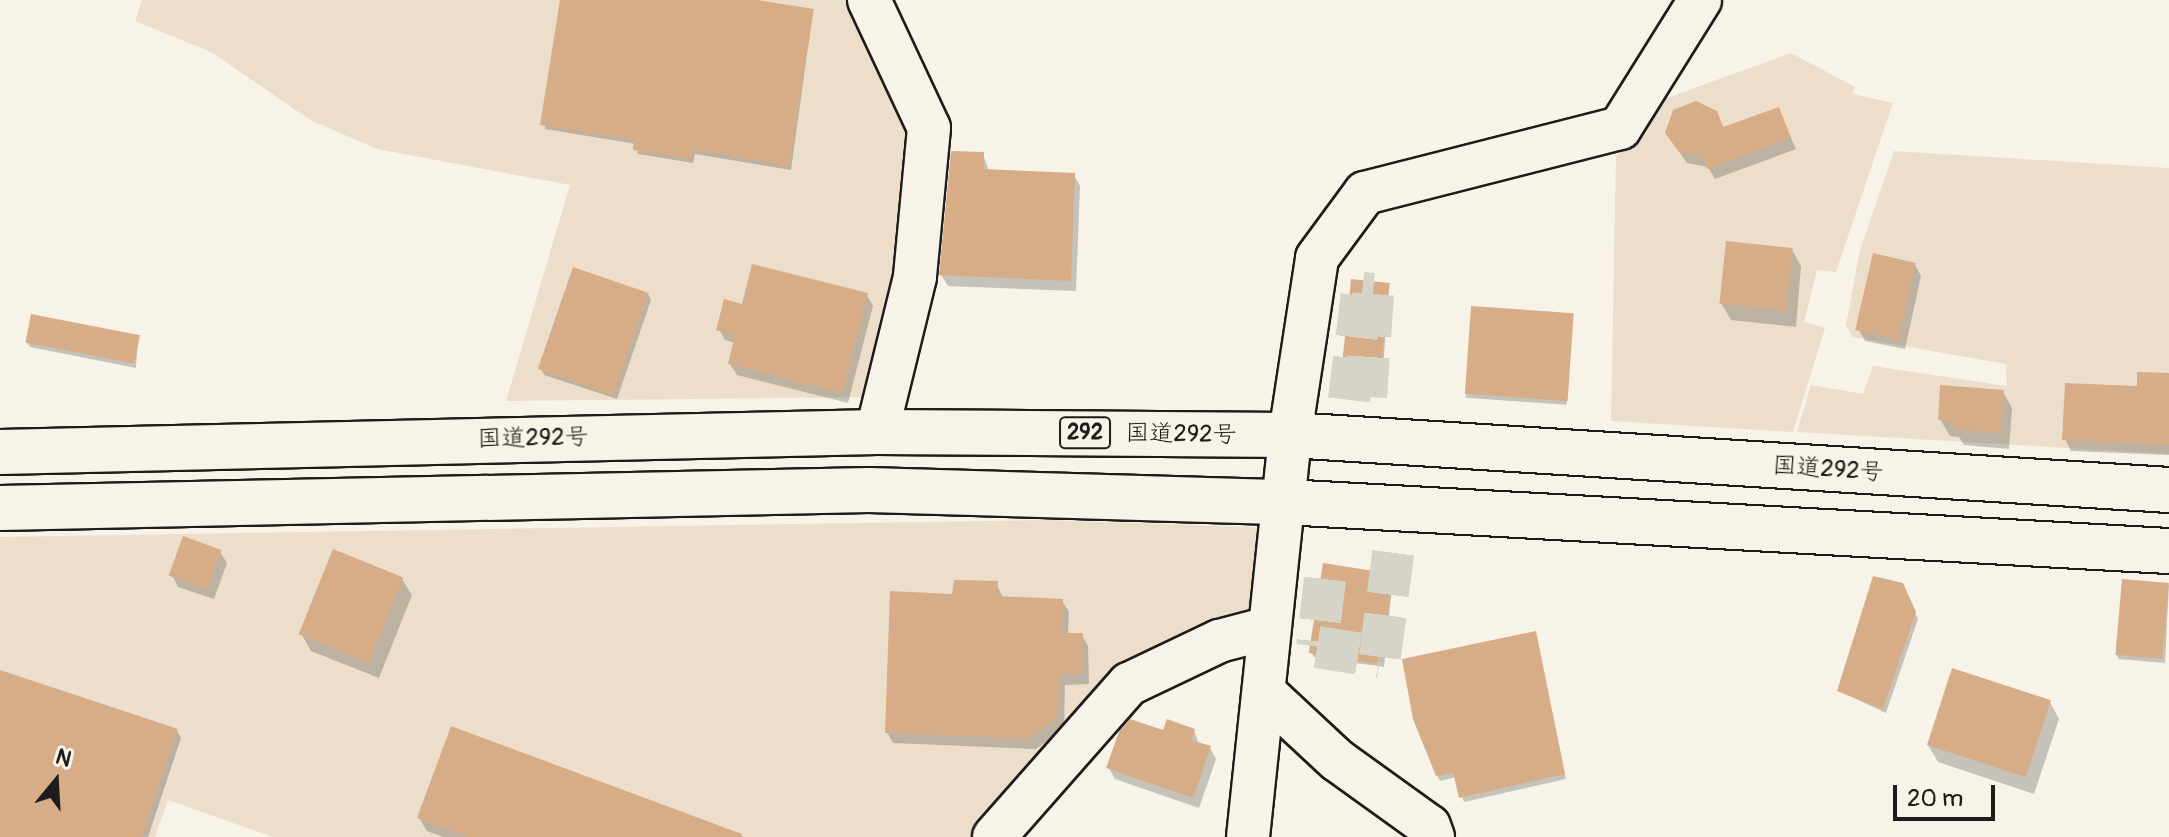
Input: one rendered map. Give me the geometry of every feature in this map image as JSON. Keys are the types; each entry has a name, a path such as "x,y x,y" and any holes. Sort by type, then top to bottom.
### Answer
{"highway":[{"name":"国道292号","path":"0,452 877,432 1290,435 2169,490"},
{"path":"0,508 869,490 1284,502 2169,551"}],"street":[{"path":"869,0 929,128 915,277 877,432"},
{"path":"1248,837 1266,694 1269,628 1290,435 1317,258 1365,193 1620,128 1700,0"},
{"path":"994,837 1129,684 1219,641 1269,628"},
{"path":"1266,694 1337,760 1429,826 1433,837"}],"shaded area":[{"path":"142,0 869,0 929,128 886,397 506,401 570,185 377,149 310,120 213,53 135,21"},
{"path":"1791,53 1855,87 1853,94 1893,103 1836,272 1817,270 1804,322 1825,328 1793,432 1611,421 1616,156 1631,141 1645,106"},
{"path":"1894,151 2169,168 2169,454 1797,432 1811,385 1863,394 1873,366 2007,386 2006,364 1852,337 1846,325 1860,250"},
{"path":"1046,520 1282,528 1269,628 1129,684 994,837 273,837 168,800 155,837 0,837 0,537"}],"building":[{"path":"560,0 757,0 814,9 789,166 693,150 691,159 633,150 634,140 540,125"},
{"path":"1696,101 1717,111 1723,127 1779,107 1791,138 1707,169 1702,156 1679,152 1665,133 1673,110"},
{"path":"951,151 984,152 984,169 1075,173 1071,281 939,275"},
{"path":"1726,241 1793,248 1786,311 1719,304"},
{"path":"1873,253 1916,263 1898,340 1855,330"},
{"path":"752,264 868,293 843,393 728,364 735,335 716,330 724,299 742,304"},
{"path":"573,267 649,293 613,395 538,369"},
{"path":"1351,279 1390,283 1381,365 1342,361"},
{"path":"1471,306 1574,313 1568,401 1465,394"},
{"path":"31,314 140,335 134,364 25,342"},
{"path":"2137,372 2169,373 2169,445 2062,440 2065,383 2137,386"},
{"path":"1940,385 2004,390 2001,433 1953,429 1953,421 1938,420"},
{"path":"183,536 222,550 207,589 169,575"},
{"path":"333,549 403,577 369,663 299,634"},
{"path":"1323,563 1394,574 1380,664 1309,653"},
{"path":"1873,576 1903,583 1916,612 1883,709 1837,691"},
{"path":"2122,579 2169,583 2162,659 2115,655"},
{"path":"954,580 998,581 997,596 1063,599 1062,633 1083,633 1083,674 1060,674 1058,716 1030,739 885,733 890,591 952,594"},
{"path":"1536,631 1565,774 1459,798 1453,772 1436,776 1413,719 1402,659"},
{"path":"1952,668 2051,700 2026,777 1927,745"},
{"path":"0,670 178,729 142,837 0,837"},
{"path":"1130,719 1163,730 1167,719 1195,729 1191,740 1211,746 1193,798 1106,768 1119,732"},
{"path":"451,726 742,834 741,837 468,837 417,818"}],"tunnel":[{"path":"1349,400 1362,293 1373,294 1366,397"},
{"path":"1325,579 1317,647 1380,657 1397,522"}]}
